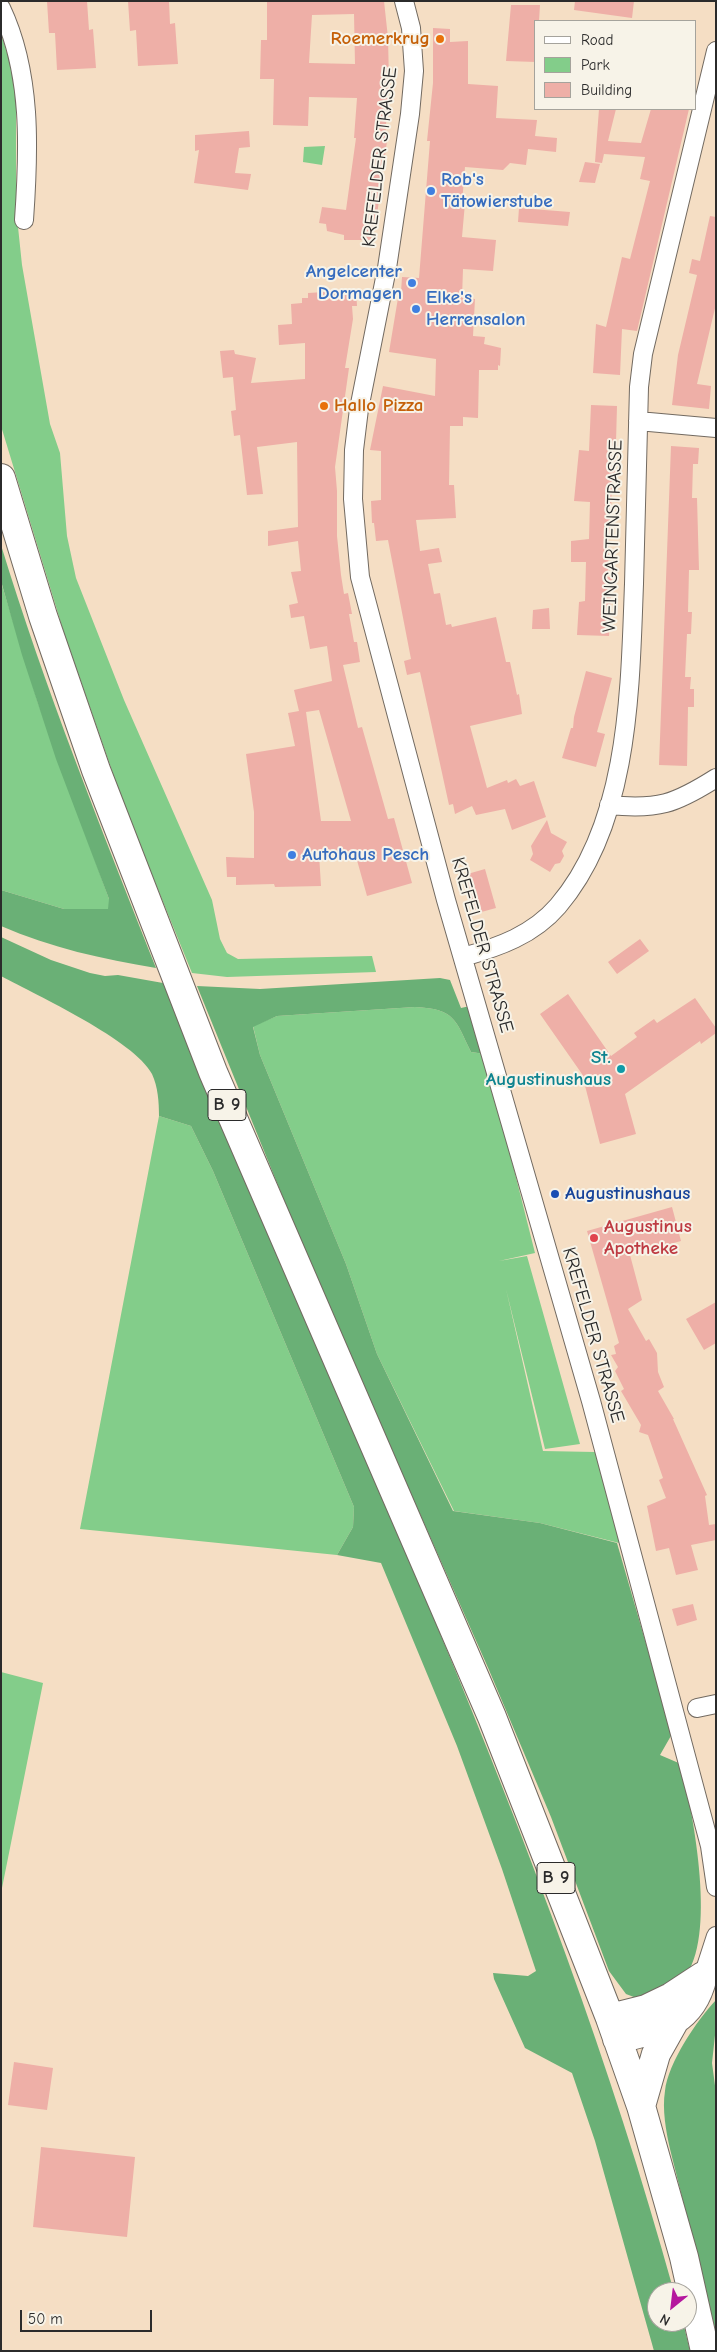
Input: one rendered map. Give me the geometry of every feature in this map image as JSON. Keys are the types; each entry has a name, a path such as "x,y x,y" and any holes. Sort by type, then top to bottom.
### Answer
{"main road":[{"name":"B 9","path":"1,478 43,616 96,770 206,1054 492,1717 614,2029 641,2106 684,2257 705,2351"},
{"path":"614,2029 646,2009 671,1997 703,1976"},
{"path":"641,2106 656,2054 674,2022 692,2003 699,1991 703,1976"},
{"path":"614,2029 649,2032 674,2022"}],"street":[{"name":"KREFELDER STRASSE","path":"404,1 411,28 414,71 410,112 383,291 359,409 354,450 353,499 360,577 446,900 594,1410 713,1846 716,1887"},
{"path":"1,8 18,54 24,96 27,146 24,220"},
{"name":"WEINGARTENSTRASSE","path":"463,957 502,945 531,930 557,907 580,877 595,847 609,805 623,741 630,686 638,421 643,354 716,52"},
{"path":"638,421 716,428"},
{"path":"609,805 634,808 662,806 684,798 716,778"},
{"path":"697,1708 716,1704"},
{"path":"703,1976 716,1936"}],"green space":[{"path":"1,34 10,62 16,99 16,208 22,265 50,424 60,453 67,536 76,578 124,700 212,900 220,939 227,953 238,959 372,956 376,972 227,977 192,973 126,811 64,633 1,426"},
{"path":"325,146 322,165 303,162 304,147"},
{"path":"1,545 55,705 94,811 156,968 77,952 39,941 1,926 1,890 64,909 108,909 109,899 56,759 22,655 1,581"},
{"path":"1,582 38,703 109,899 109,909 64,909 1,890"},
{"path":"1,937 51,960 90,973 105,976 118,975 163,983 439,1630 505,1793 567,1957 624,2123 671,2282 647,2282 647,2326 595,2141 572,2073 525,2048 494,1979 493,1973 528,1976 536,1971 502,1869 457,1746 381,1563 337,1555 353,1527 354,1507 213,1171 191,1126 159,1116 156,1084 152,1074 142,1061 106,1033 1,976"},
{"path":"440,978 450,980 461,1008 470,1006 485,1054 471,1052 457,1024 446,1013 428,1008 415,1007 277,1016 253,1027 260,1055 346,1264 377,1354 453,1511 540,1523 617,1543 672,1734 660,1755 681,1764 692,1815 700,1876 701,1907 699,1935 694,1960 684,1978 679,1982 639,1999 626,1994 609,1971 551,1817 489,1670 286,1205 197,986 260,989"},
{"path":"415,1007 446,1013 457,1024 471,1052 485,1054 535,1253 499,1261 527,1256 580,1444 545,1449 506,1289 543,1451 595,1452 627,1545 540,1523 454,1511 377,1354 346,1264 260,1055 253,1026 277,1016"},
{"path":"159,1116 191,1126 213,1171 354,1507 353,1527 337,1555 80,1529"},
{"path":"1,1672 43,1683 1,1893"},
{"path":"716,2000 716,2026 712,2063 716,2093 716,2333 670,2149 664,2105 667,2080 677,2055 692,2030"},
{"path":"649,2332 685,2332 690,2351 654,2351"}],"building":[{"path":"47,1 87,1 89,30 93,29 96,68 57,70 55,33 49,33"},
{"path":"128,1 169,1 170,24 175,23 178,64 138,66 136,30 130,31"},
{"path":"267,1 384,1 388,38 389,81 385,140 387,141 377,215 375,216 371,240 344,240 344,235 327,231 326,224 319,223 322,207 346,210 356,138 354,138 357,98 309,97 308,126 273,125 274,79 260,79 261,40 267,40","holes":["354,14 355,64 309,63 312,15"]},
{"path":"575,1 634,1 632,18 574,10"},
{"path":"511,5 540,5 539,20 534,20 534,62 506,61"},
{"path":"433,28 450,29 450,42 468,41 468,84 498,86 496,118 537,120 535,136 557,138 556,152 528,149 526,165 510,163 503,170 465,167 462,203 465,203 462,237 496,240 493,271 463,269 462,298 475,299 473,336 485,337 484,344 501,348 500,366 498,365 498,370 479,370 478,418 463,417 463,426 450,426 449,485 454,485 456,518 416,520 420,551 439,548 442,562 428,564 434,594 440,593 446,625 451,624 452,627 496,617 506,662 510,662 517,695 519,694 522,714 470,726 487,788 507,780 508,783 516,779 520,786 534,781 546,817 512,830 505,809 476,815 472,806 455,814 453,804 449,805 420,672 407,675 404,661 411,659 388,540 376,541 374,523 372,523 371,501 381,500 381,451 370,450 383,386 435,396 436,359 389,352 399,292 401,292 402,277 419,278 430,141 427,141 433,83"},
{"path":"599,110 616,110 608,141 641,143 651,110 689,110 637,331 622,329 620,375 593,373 596,324 606,327 622,257 630,259 650,181 640,179 645,157 604,154 602,163 595,162"},
{"path":"249,131 250,147 239,148 235,173 251,174 248,190 194,183 199,150 195,151 195,135"},
{"path":"585,162 600,164 595,183 579,182"},
{"path":"519,208 570,212 568,226 518,222"},
{"path":"710,216 716,217 716,304 697,384 711,386 709,409 672,405 678,355 697,275 689,273 692,259 700,261"},
{"path":"356,290 357,306 352,306 353,319 345,368 349,368 335,467 337,536 341,575 344,594 348,593 352,614 349,614 354,642 357,642 360,662 343,665 358,728 362,727 388,819 394,818 412,883 367,896 355,853 319,854 321,886 275,887 274,884 236,885 236,877 227,877 226,857 254,858 254,812 246,754 295,746 288,713 299,711 294,690 332,681 327,646 310,649 304,616 291,618 289,605 298,603 291,572 301,571 298,541 268,546 268,531 298,527 297,442 257,447 263,494 247,495 240,435 234,436 231,411 236,410 233,377 223,378 220,351 234,350 235,354 256,358 251,383 305,379 305,343 279,345 278,325 292,324 291,304 302,303 302,298 308,298 308,293","holes":["319,710 351,821 321,821 306,712"]},
{"path":"591,405 617,406 615,478 612,477 611,517 614,517 613,539 609,539 608,577 612,577 609,636 577,635 579,602 585,601 586,562 571,562 571,541 589,539 590,502 574,501 579,450 589,451"},
{"path":"671,446 699,448 698,464 693,464 692,498 697,498 699,570 689,570 688,612 692,612 691,634 687,634 685,677 691,677 690,689 694,689 694,707 688,707 687,766 659,765"},
{"path":"549,608 550,629 532,629 533,610"},
{"path":"586,671 612,678 597,732 605,734 596,767 562,758 571,728 573,728"},
{"path":"547,820 551,833 567,842 562,851 564,856 560,863 555,864 550,872 530,860 533,854 531,846"},
{"path":"485,869 496,908 474,914 464,875"},
{"path":"640,939 649,951 617,974 608,962"},
{"name":"St. Augustinushaus","path":"568,994 611,1056 637,1037 634,1033 654,1019 657,1023 695,998 716,1028 716,1033 701,1044 700,1041 625,1094 636,1134 600,1144 582,1074 540,1014"},
{"path":"672,1207 681,1241 630,1255 642,1300 628,1309 646,1341 649,1339 657,1353 658,1372 664,1387 658,1391 674,1419 707,1495 705,1496 709,1525 716,1524 716,1540 691,1545 698,1570 676,1575 669,1548 656,1551 647,1506 666,1498 659,1480 663,1478 648,1435 639,1432 641,1425 621,1391 624,1389 615,1371 618,1367 611,1355 616,1354 614,1346 619,1343 587,1231"},
{"path":"716,1302 716,1343 704,1350 686,1319"},
{"path":"693,1604 697,1620 677,1626 672,1609"},
{"path":"14,2062 53,2068 47,2110 8,2105"},
{"path":"41,2147 135,2157 127,2237 33,2227"}],"place":[{"name":"Roemerkrug","path":"440,39"},
{"name":"Rob's Tätowierstube","path":"431,191"},
{"name":"Angelcenter Dormagen","path":"412,283"},
{"name":"Elke's Herrensalon","path":"416,309"},
{"name":"Hallo Pizza","path":"324,406"},
{"name":"Autohaus Pesch","path":"292,855"},
{"name":"St. Augustinushaus","path":"621,1069"},
{"name":"Augustinushaus","path":"555,1194"},
{"name":"Augustinus Apotheke","path":"594,1238"}]}
